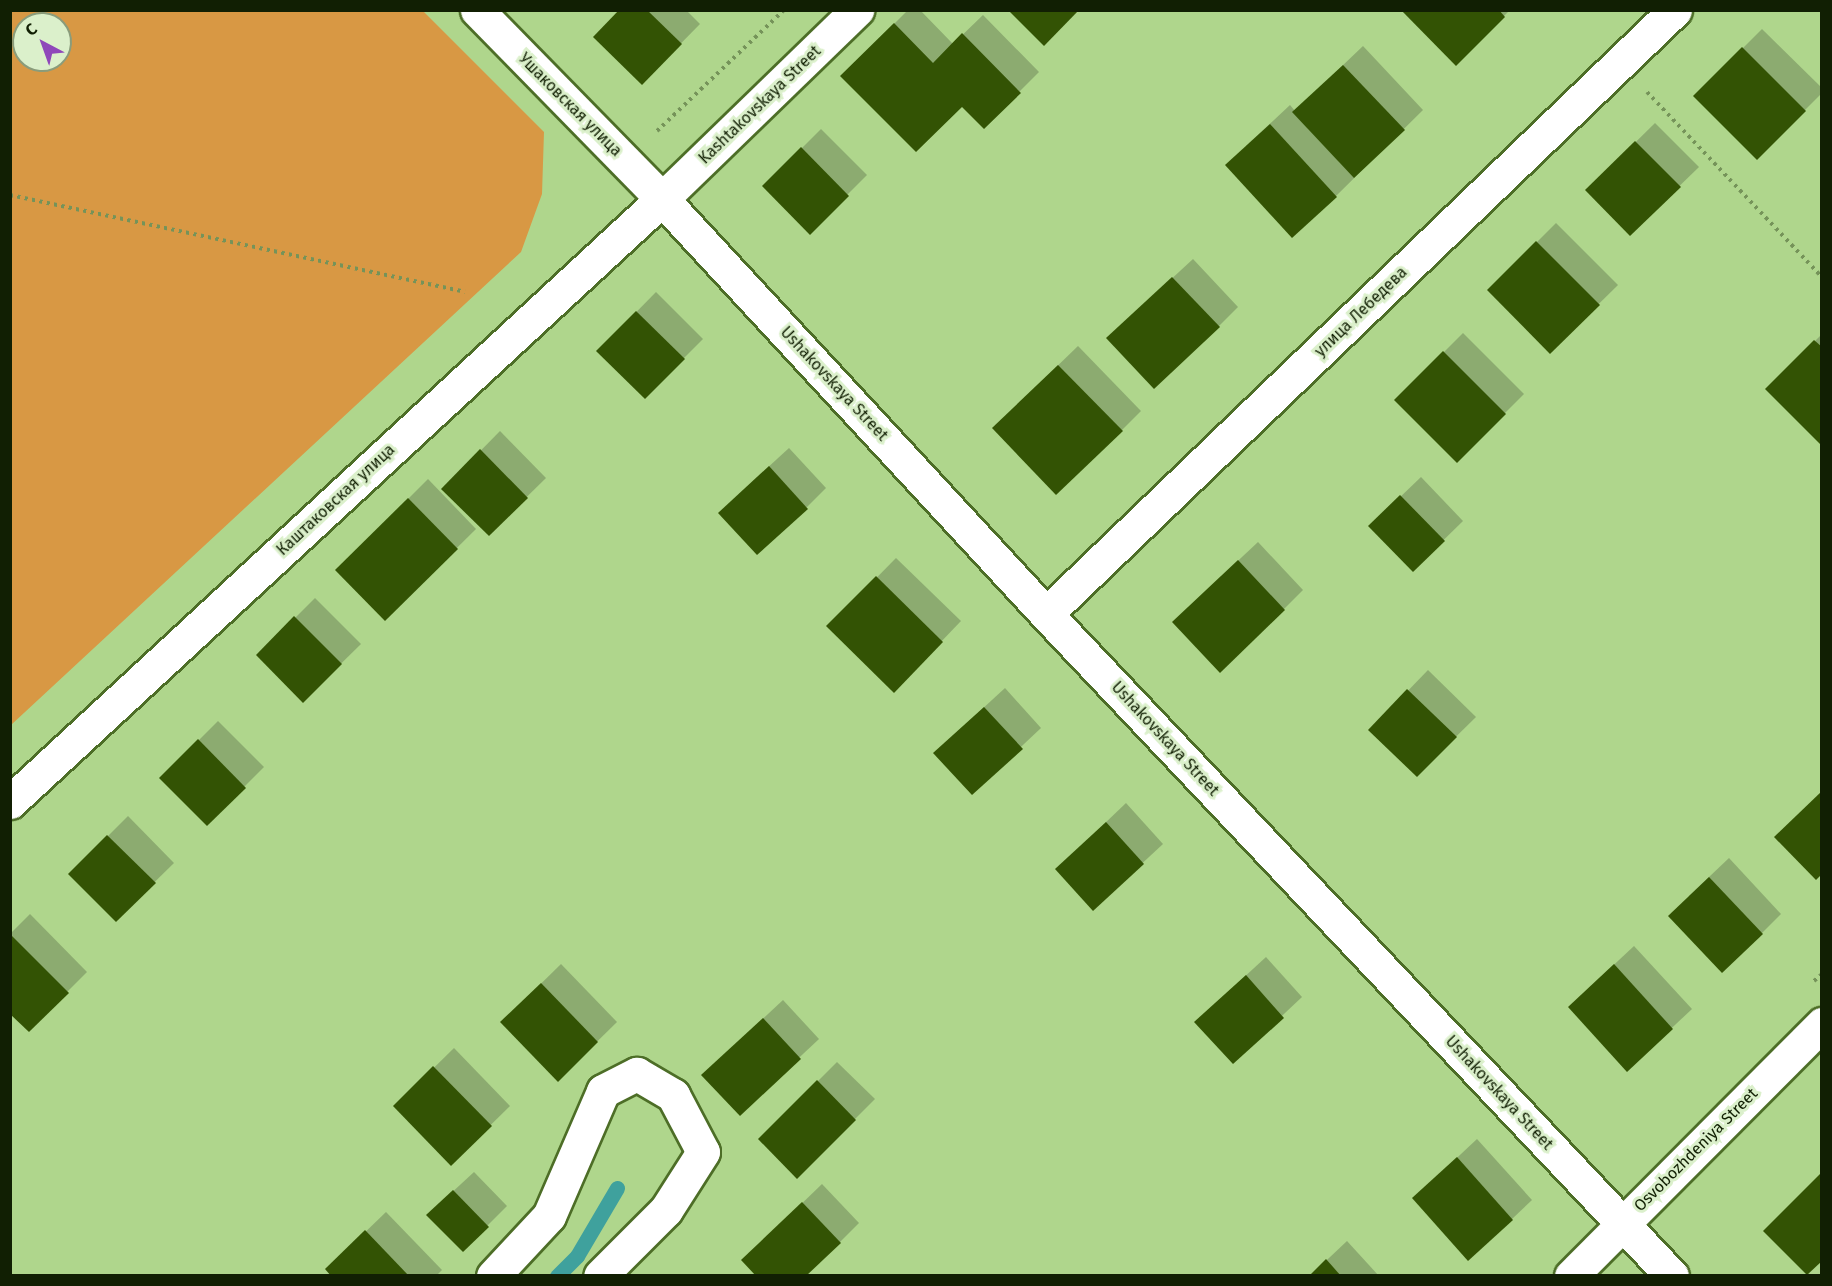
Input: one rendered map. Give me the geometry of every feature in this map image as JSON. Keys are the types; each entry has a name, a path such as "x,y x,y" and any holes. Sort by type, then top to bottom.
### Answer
{"street":[{"name":"Ушаковская улица","path":"477,10 662,199"},
{"name":"Kashtakovskaya Street","path":"662,199 857,10"},
{"name":"улица Лебедева","path":"1046,614 1675,10"},
{"name":"Ushakovskaya Street","path":"662,199 1046,614 1672,1275"},
{"name":"Каштаковская улица","path":"10,802 662,199"},
{"name":"Osvobozhdeniya Street","path":"1571,1275 1821,1024"},
{"path":"493,1275 549,1216 603,1091 637,1074 673,1095 703,1152 666,1210 600,1275"}],"path":[{"path":"658,132 784,10"},
{"path":"1620,63 1821,278"},
{"path":"10,195 465,292"}],"shaded area":[{"path":"11,10 423,11 544,132 542,194 521,252 11,725"}],"building":[{"path":"619,10 647,10 682,44 642,85 593,37"},
{"path":"1008,10 1079,10 1044,46"},
{"path":"1401,10 1499,10 1505,17 1456,66"},
{"path":"894,23 933,63 962,33 1021,93 984,129 962,107 916,152 840,76"},
{"path":"1742,47 1806,111 1757,160 1693,96"},
{"path":"1343,65 1405,130 1354,178 1292,112"},
{"path":"1270,124 1337,197 1292,238 1225,165"},
{"path":"1635,141 1681,187 1630,236 1585,190"},
{"path":"801,147 849,196 810,235 762,186"},
{"path":"1536,241 1600,305 1550,354 1487,290"},
{"path":"1172,277 1220,327 1154,389 1106,338"},
{"path":"636,311 685,359 645,399 596,351"},
{"path":"1814,340 1822,347 1822,446 1765,389"},
{"path":"1443,351 1506,414 1457,463 1394,400"},
{"path":"1058,365 1123,431 1056,495 992,428"},
{"path":"480,449 528,498 489,536 441,489"},
{"path":"769,466 808,509 757,555 718,513"},
{"path":"1400,495 1445,541 1413,572 1368,526"},
{"path":"408,498 458,549 385,621 335,570"},
{"path":"1238,560 1285,610 1220,673 1172,622"},
{"path":"876,576 943,642 894,693 826,626"},
{"path":"294,616 342,664 303,703 256,655"},
{"path":"1407,689 1457,737 1417,777 1368,730"},
{"path":"984,707 1023,749 972,795 933,753"},
{"path":"198,739 246,788 207,826 159,778"},
{"path":"1822,791 1822,874 1816,880 1774,837"},
{"path":"1106,822 1144,864 1093,911 1055,869"},
{"path":"107,835 156,883 116,922 68,874"},
{"path":"1709,877 1763,934 1722,973 1668,916"},
{"path":"10,934 69,993 29,1032 10,1014"},
{"path":"1614,964 1673,1029 1627,1072 1568,1007"},
{"path":"1246,975 1284,1018 1233,1064 1194,1022"},
{"path":"541,983 598,1042 558,1082 500,1022"},
{"path":"763,1018 801,1059 740,1116 701,1075"},
{"path":"433,1066 492,1126 451,1166 393,1106"},
{"path":"817,1080 856,1120 797,1179 758,1139"},
{"path":"1457,1157 1513,1220 1468,1261 1412,1198"},
{"path":"1822,1172 1822,1261 1807,1275 1763,1231"},
{"path":"453,1190 489,1227 463,1252 426,1215"},
{"path":"802,1202 841,1243 806,1276 756,1276 741,1260"},
{"path":"365,1230 409,1276 331,1276 325,1269"},
{"path":"1326,1259 1341,1276 1309,1276"}],"waterway":[{"path":"557,1276 577,1256 617,1188"}]}
